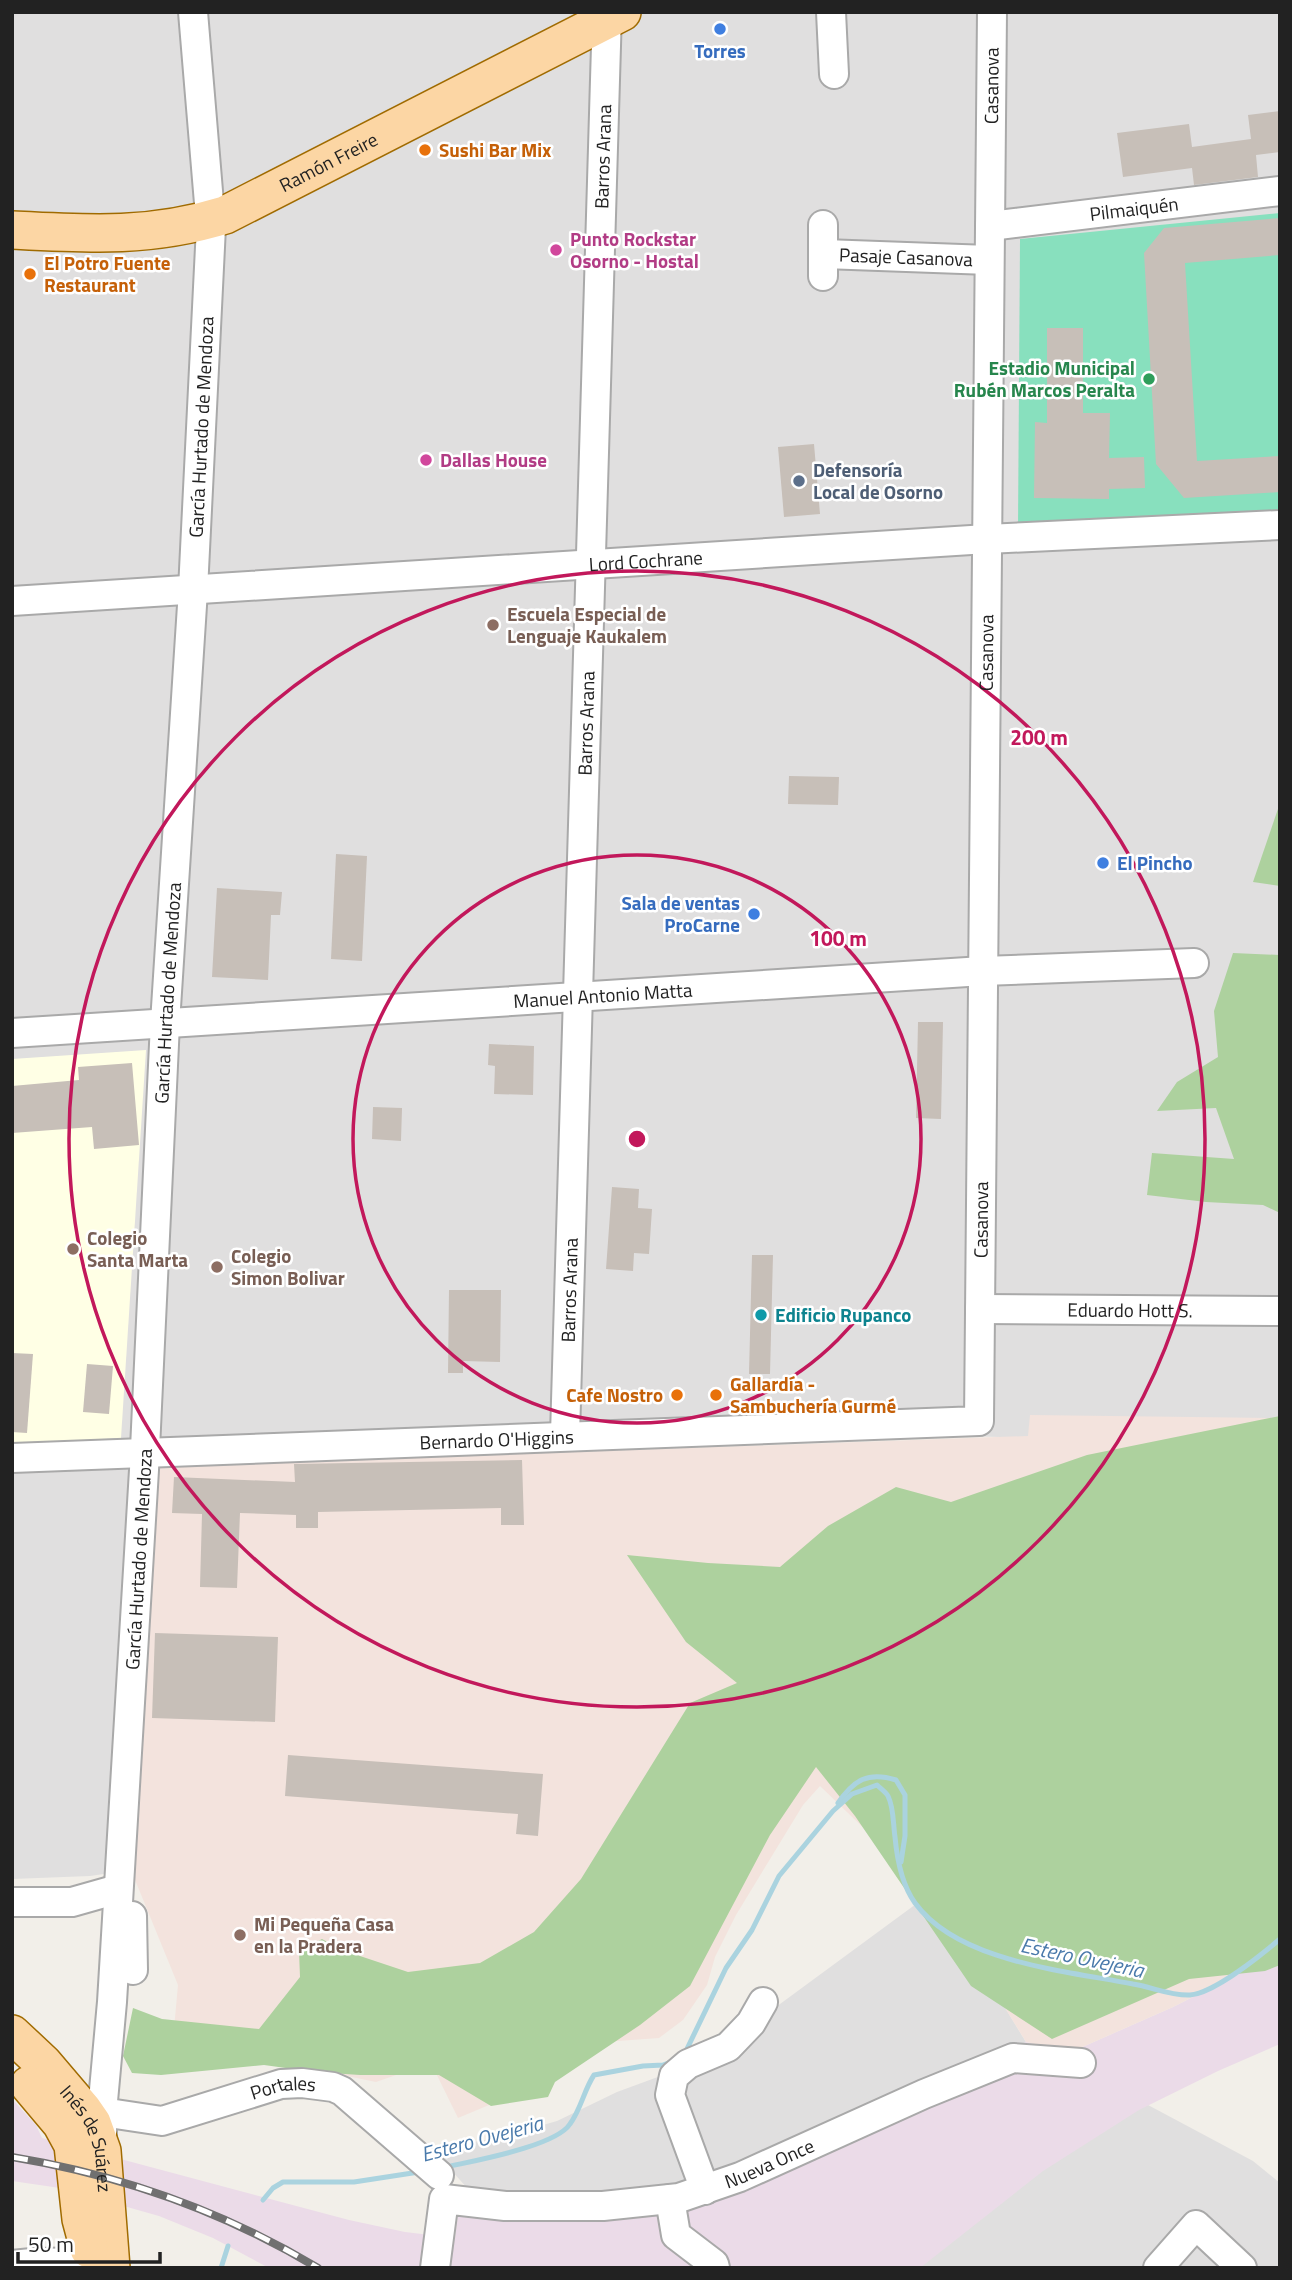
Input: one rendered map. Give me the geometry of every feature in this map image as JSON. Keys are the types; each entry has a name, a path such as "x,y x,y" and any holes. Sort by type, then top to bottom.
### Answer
{"main road":[{"name":"Ramón Freire","path":"12,230 101,235 158,232 211,220 236,210 612,15"},
{"name":"Inés de Suárez","path":"12,2035 43,2063 92,2123 102,2151 100,2266"},
{"name":"Inés de Suárez","path":"12,2066 61,2123 70,2138 76,2161 81,2219 100,2266"}],"street":[{"name":"García Hurtado de Mendoza","path":"133,1970 132,1918 125,1898 118,1889 193,590 211,220 193,12"},
{"path":"831,12 834,74"},
{"name":"Casanova","path":"979,1420 992,12"},
{"name":"Barros Arana","path":"565,1435 591,565 612,15"},
{"name":"Pilmaiquén","path":"990,226 1280,191"},
{"name":"Pasaje Casanova","path":"823,225 824,265 989,260"},
{"name":"Lord Cochrane","path":"12,601 987,539 1280,525"},
{"name":"Manuel Antonio Matta","path":"12,1033 983,971 1194,963"},
{"name":"Eduardo Hott S.","path":"980,1309 1280,1311"},
{"name":"Bernardo O'Higgins","path":"12,1458 979,1420"},
{"path":"12,1902 72,1902 118,1889 112,2002 102,2112 102,2151"},
{"path":"705,2190 670,2095 674,2076 688,2064 728,2048 751,2023 763,2002"},
{"name":"Nueva Once","path":"436,2179 505,2206 629,2205 670,2199 705,2190 1013,2058 1081,2063"},
{"name":"Portales","path":"102,2112 162,2121 281,2084 302,2083 333,2087 342,2091 436,2179"},
{"path":"435,2268 436,2179"},
{"path":"670,2199 676,2235 714,2264 715,2268"},
{"path":"1158,2268 1196,2225 1242,2268"},
{"path":"12,2265 32,2263 100,2266"}],"shaded area":[{"path":"12,12 1280,12 1280,1445 965,1436 573,1452 131,1870 90,1876 12,1879"},
{"name":"Colegio Santa Marta","path":"146,1050 121,1438 12,1444 12,1059"},
{"path":"1030,1415 1280,1418 1280,1953 1173,2007 1071,2052 1026,2042 931,1893 820,1786 803,1805 736,1915 715,1957 707,1985 683,2020 659,2038 604,2042 525,2090 458,2118 431,2063 376,2082 279,2062 170,2073 178,1985 131,1870 149,1467 1028,1436"},
{"path":"931,1893 1026,2042 674,2242 478,2200 432,2149 497,2138 557,2121 617,2092 704,2060"},
{"path":"1280,1953 1280,2044 1139,2110 1043,2171 920,2268 269,2268 213,2238 159,2216 60,2188 12,2181 12,2099 36,2125 42,2138 349,2220 405,2232 455,2238 461,2193 627,2195 710,2177 874,2111 1026,2042 1071,2052 1173,2007"},
{"path":"1118,2089 1253,2161 1280,2183 1280,2268 880,2268"}],"green space":[{"name":"Estadio Municipal Rubén Marcos Peralta","path":"1280,213 1280,519 1018,528 1020,239"},
{"path":"1280,803 1280,886 1253,882"},
{"path":"1233,953 1280,955 1280,1213 1263,1205 1147,1195 1152,1153 1234,1159 1216,1108 1157,1111 1177,1082 1218,1057 1214,1011"},
{"path":"1280,1416 1280,1965 1265,1971 1189,1979 1052,2039 971,1986 855,1816 816,1767 770,1835 690,1986 640,2025 555,2082 548,2097 491,2106 439,2075 360,2075 264,2065 161,2075 132,2073 123,2056 133,2008 162,2019 259,2029 300,1977 299,1951 322,1939 342,1950 408,1972 480,1963 534,1932 581,1879 690,1703 737,1683 686,1642 627,1555 780,1567 828,1526 896,1487 951,1502 1087,1455"}],"building":[{"path":"1280,111 1280,152 1256,155 1258,177 1194,185 1192,168 1123,177 1117,133 1189,124 1192,147 1251,139 1248,115"},
{"name":"Estadio Municipal Rubén Marcos Peralta","path":"1280,218 1280,255 1185,263 1197,461 1280,456 1280,492 1184,498 1156,464 1144,253 1164,228"},
{"path":"1047,328 1083,328 1083,413 1110,413 1109,458 1144,457 1145,488 1109,489 1109,499 1034,498 1035,422 1047,423"},
{"name":"Defensoría Local de Osorno","path":"814,444 820,514 784,517 778,447"},
{"path":"789,776 839,777 838,805 788,804"},
{"path":"336,854 367,856 362,961 331,959"},
{"path":"217,888 282,892 280,915 271,915 268,980 212,977"},
{"path":"918,1022 943,1022 941,1119 916,1118"},
{"path":"489,1044 534,1046 533,1095 494,1094 495,1066 488,1065"},
{"path":"132,1063 139,1145 94,1149 92,1127 12,1133 12,1086 79,1080 78,1067"},
{"path":"373,1107 402,1108 401,1141 372,1139"},
{"path":"612,1187 639,1189 638,1208 652,1209 649,1254 634,1253 633,1271 606,1269"},
{"name":"Edificio Rupanco","path":"752,1255 773,1255 770,1374 749,1374"},
{"path":"449,1290 501,1290 500,1362 463,1361 463,1373 448,1373"},
{"path":"12,1353 33,1354 27,1433 12,1432"},
{"path":"87,1364 113,1366 109,1414 83,1412"},
{"path":"522,1460 524,1525 501,1525 501,1508 318,1512 318,1528 296,1528 296,1515 240,1513 237,1588 200,1587 202,1514 172,1513 174,1477 295,1482 294,1464"},
{"path":"155,1633 278,1637 275,1722 152,1718"},
{"path":"288,1755 543,1774 538,1836 516,1834 518,1814 285,1796"}],"waterway":[{"name":"Estero Ovejeria","path":"838,1803 850,1788 862,1780 870,1777 896,1780 905,1795 905,1836 901,1862"},
{"name":"Estero Ovejeria","path":"685,2053 726,1968 752,1930 779,1876 833,1811 852,1794 877,1785 890,1801 901,1871 915,1903 934,1923 958,1939 985,1951 1046,1968 1190,1995 1224,1981 1280,1939"},
{"name":"Estero Ovejeria","path":"442,2168 511,2152 548,2140 570,2124 594,2075 671,2062"},
{"name":"Estero Ovejeria","path":"263,2200 273,2188 283,2182 354,2182 419,2172"},
{"name":"Estero Ovejeria","path":"221,2268 228,2246"}],"railway":[{"path":"12,2157 92,2174 170,2198 245,2229 318,2268"}],"place":[{"name":"Torres","path":"720,29"},
{"name":"Sushi Bar Mix","path":"425,150"},
{"name":"Punto Rockstar Osorno - Hostal","path":"556,250"},
{"name":"El Potro Fuente Restaurant","path":"30,274"},
{"name":"Estadio Municipal Rubén Marcos Peralta","path":"1149,379"},
{"name":"Dallas House","path":"426,460"},
{"name":"Defensoría Local de Osorno","path":"799,481"},
{"name":"Escuela Especial de Lenguaje Kaukalem","path":"493,625"},
{"name":"El Pincho","path":"1103,863"},
{"name":"Sala de ventas ProCarne","path":"754,914"},
{"name":"Colegio Santa Marta","path":"73,1249"},
{"name":"Colegio Simon Bolivar","path":"217,1267"},
{"name":"Edificio Rupanco","path":"761,1315"},
{"name":"Cafe Nostro","path":"677,1395"},
{"name":"Gallardía - Sambuchería Gurmé","path":"716,1395"},
{"name":"Mi Pequeña Casa en la Pradera","path":"240,1935"}]}
